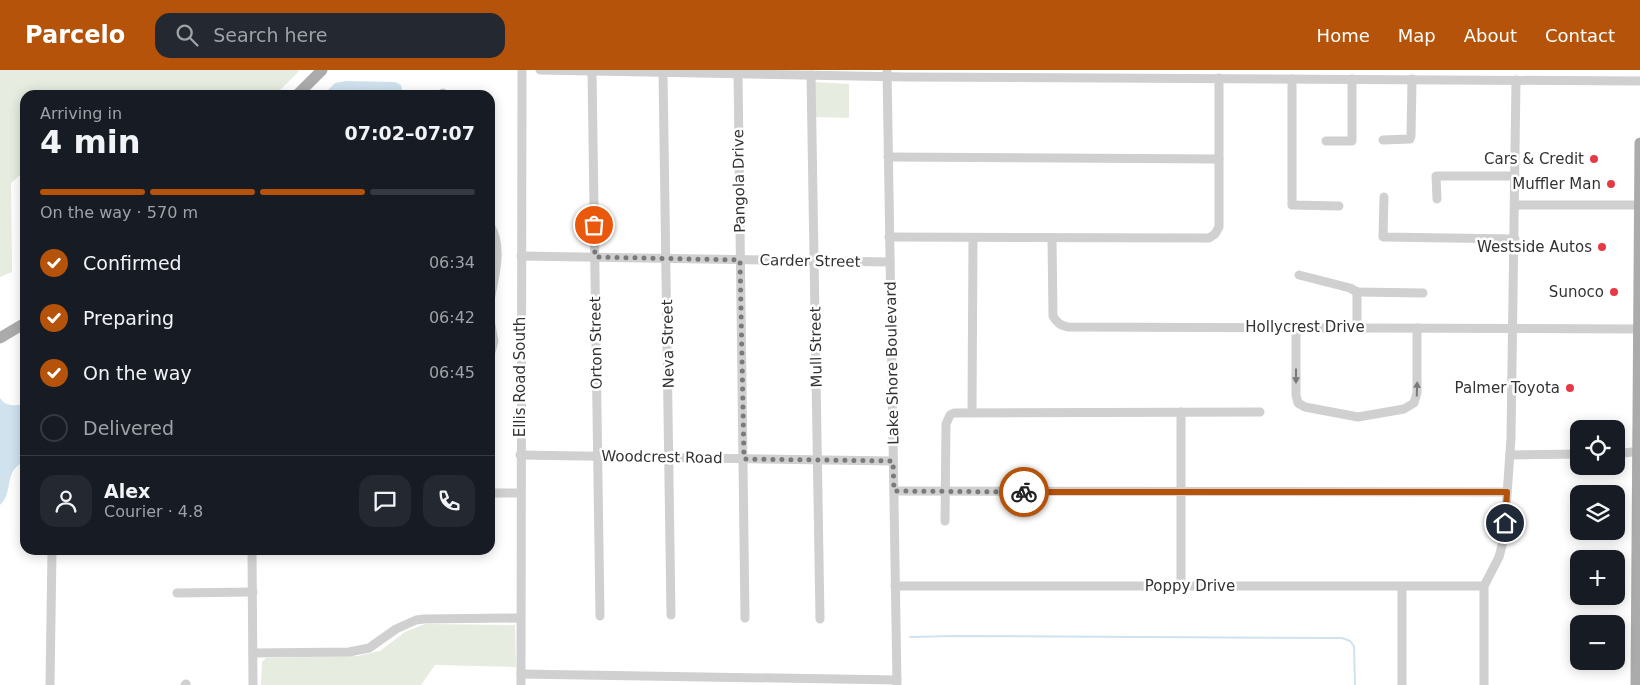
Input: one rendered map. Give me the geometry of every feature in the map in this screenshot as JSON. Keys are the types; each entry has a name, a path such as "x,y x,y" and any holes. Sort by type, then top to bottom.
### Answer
{"main road":[{"path":"302,90 319,71"},
{"path":"1636,685 1638,640 1640,143"},
{"path":"0,338 20,326"}],"street":[{"name":"Ellis Road South","path":"521,685 522,70"},
{"path":"540,70 755,72 811,75 887,73 1140,74 1219,78 1264,74 1292,79 1352,79 1392,74 1412,79 1640,81"},
{"name":"Orton Street","path":"592,71 600,616"},
{"name":"Neva Street","path":"663,72 671,616"},
{"name":"Pangola Drive","path":"738,73 745,618"},
{"name":"Lake Shore Boulevard","path":"887,73 897,683"},
{"name":"Mull Street","path":"811,75 820,619"},
{"path":"890,237 1209,238 1215,234 1219,227 1219,78"},
{"path":"1292,79 1292,205 1339,206"},
{"path":"1326,142 1352,141 1352,79"},
{"path":"1383,140 1410,139 1412,79"},
{"path":"1484,685 1484,586 1499,557 1504,538 1510,454 1515,239 1516,80"},
{"path":"888,157 1219,159"},
{"path":"1436,198 1436,176 1515,176"},
{"path":"1384,197 1383,237 1515,239"},
{"path":"1515,205 1640,206"},
{"path":"495,237 498,250 495,273"},
{"path":"972,238 972,412"},
{"name":"Hollycrest Drive","path":"1052,238 1053,310 1056,322 1062,326 1638,329"},
{"name":"Carder Street","path":"521,256 890,262"},
{"path":"1299,275 1350,288 1357,292 1423,292"},
{"path":"1357,292 1357,327"},
{"path":"1296,328 1296,395 1298,402 1305,407 1358,417 1404,409 1414,403 1417,393 1417,328"},
{"path":"1181,412 1181,586"},
{"path":"946,521 946,424 947,420 954,413 1260,412"},
{"path":"1625,453 1639,452"},
{"name":"Woodcrest Road","path":"520,454 893,461"},
{"path":"1510,454 1570,454"},
{"path":"894,491 1507,492"},
{"path":"495,492 520,493"},
{"path":"50,685 52,555"},
{"path":"252,555 253,685"},
{"name":"Poppy Drive","path":"895,586 1484,586"},
{"path":"1402,587 1402,685"},
{"path":"177,593 252,592"},
{"path":"253,653 360,651 376,644 406,623 424,619 520,618"},
{"path":"521,674 897,683"}],"shaded area":[{"path":"0,70 299,71 280,90 20,90 20,176 11,183 12,272 0,277"},
{"path":"814,82 849,84 849,118 814,117"},
{"path":"425,624 515,625 516,667 435,665 421,685 261,685 262,662 266,658 358,656 380,651 405,632"}],"water":[{"path":"346,81 395,82 401,85 402,90 328,90 335,83"},
{"path":"0,398 7,404 20,405 20,464 11,476 7,493 0,505"}],"waterway":[{"path":"910,637 1342,638 1350,641 1354,646 1355,685"}],"way so far":[{"path":"594,225 595,257 740,260 744,459 893,461 894,491 1024,492"}],"place":[{"name":"Cars & Credit","path":"1594,159"},
{"name":"Muffler Man","path":"1611,184"},
{"name":"Westside Autos","path":"1602,247"},
{"name":"Sunoco","path":"1614,292"},
{"name":"Palmer Toyota","path":"1570,388"}],"route":[{"path":"1024,492 1507,492 1505,523"}]}
